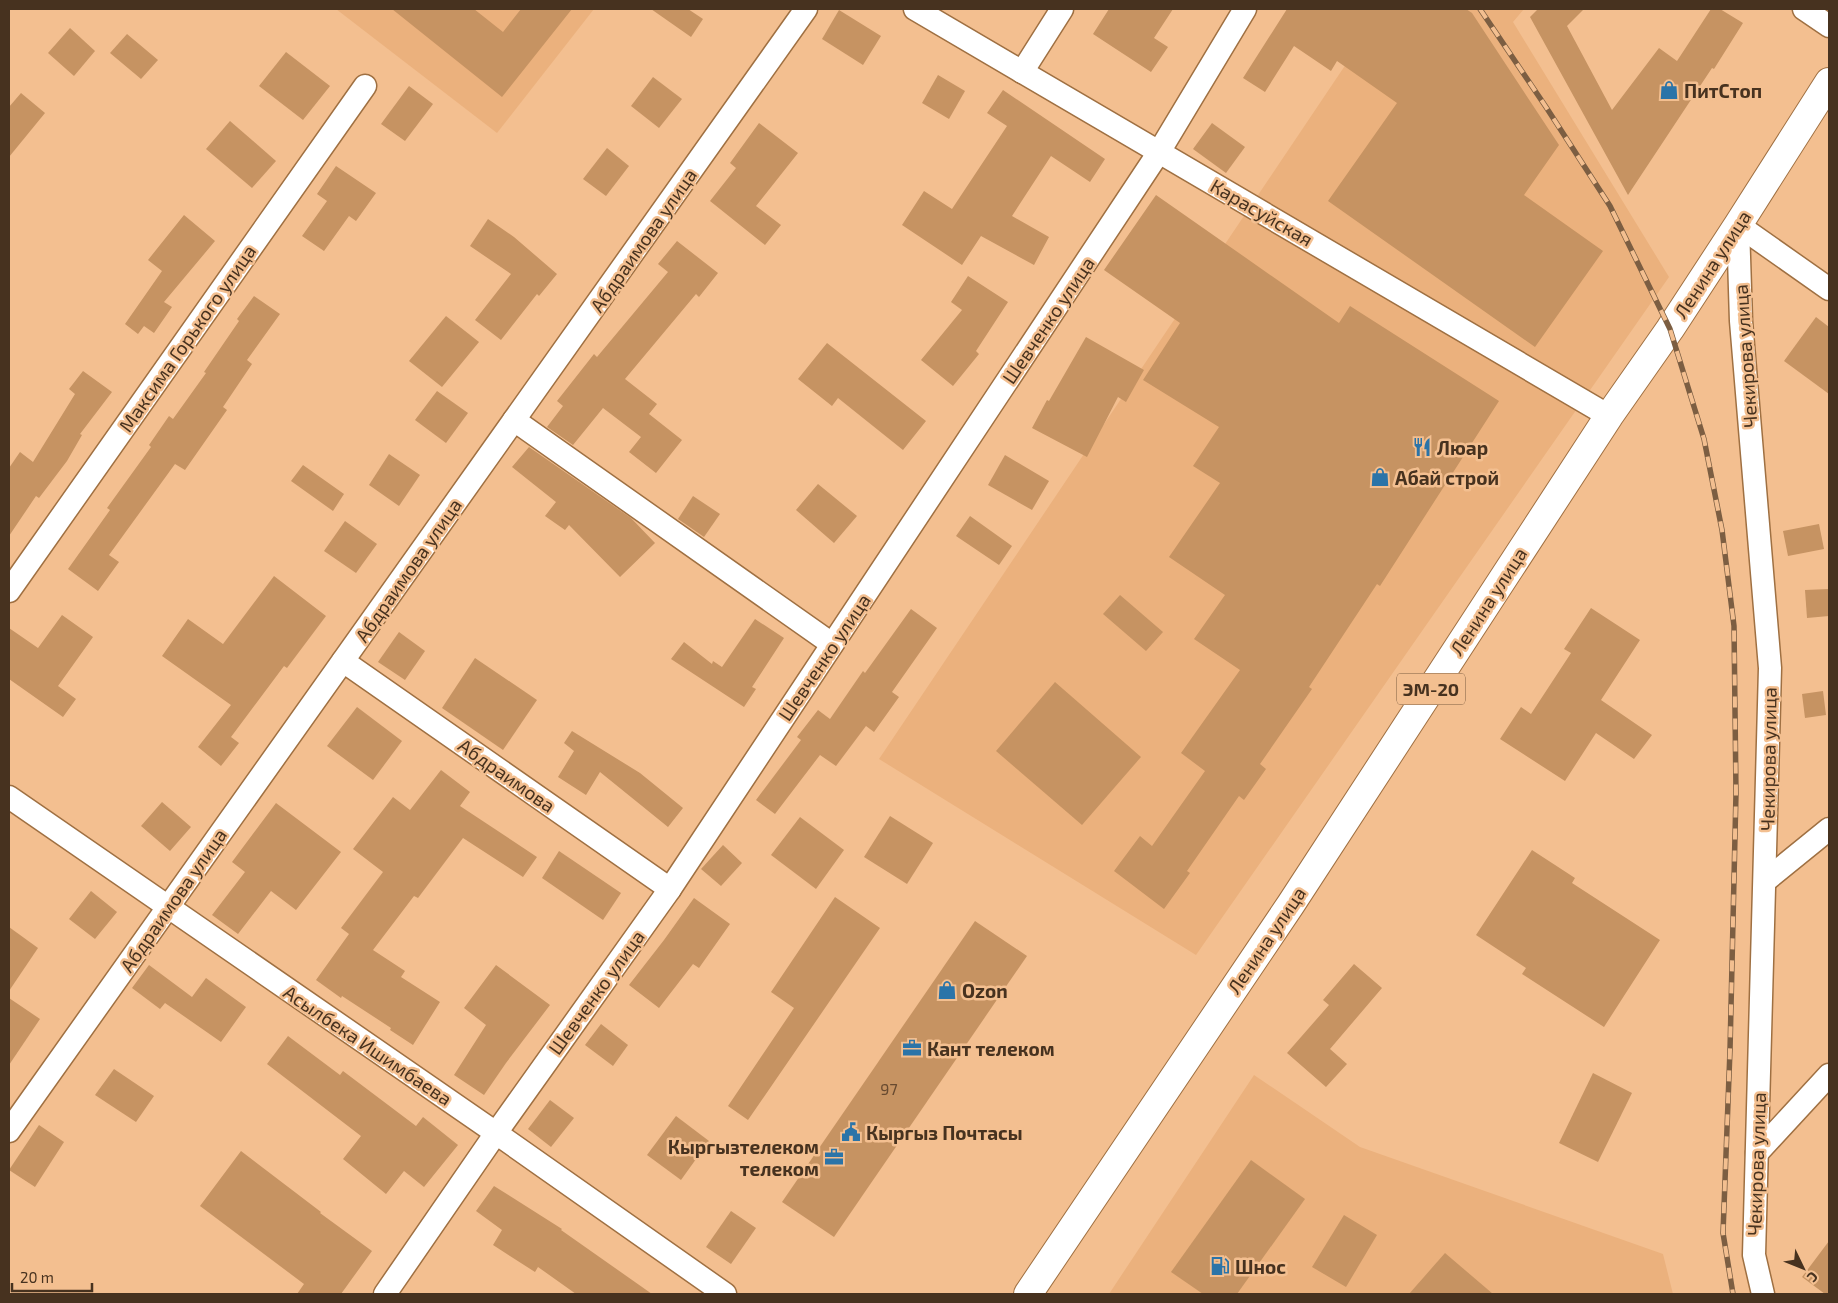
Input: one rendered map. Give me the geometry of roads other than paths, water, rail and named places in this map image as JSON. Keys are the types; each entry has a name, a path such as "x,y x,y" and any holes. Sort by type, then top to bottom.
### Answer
{"main road":[{"name":"Ленина улица","path":"1028,1294 1291,904 1609,416 1670,329 1829,82"}],"street":[{"name":"Абдраимова улица","path":"9,1131 806,9"},
{"name":"Карасуйская","path":"914,9 1609,416"},
{"path":"1022,72 1062,9"},
{"name":"Шевченко улица","path":"385,1294 496,1132 670,888 1159,152 1246,9"},
{"path":"1804,9 1829,26"},
{"name":"Максима Горького улица","path":"9,591 365,86"},
{"path":"1738,225 1829,289"},
{"name":"Чекирова улица","path":"1738,225 1741,322 1770,668 1754,1255 1763,1294"},
{"path":"514,420 832,644"},
{"name":"Абдраимова","path":"343,661 670,888"},
{"name":"Асылбека Ишимбаева","path":"9,797 496,1132 725,1294"},
{"path":"1765,882 1829,829"},
{"path":"1757,1153 1829,1075"}],"railway":[{"path":"1480,9 1610,206 1670,329 1704,439 1722,530 1734,626 1736,793 1730,1050 1723,1233 1733,1294"}],"place":[{"name":"ПитСтоп","path":"1669,90"},
{"name":"Люар","path":"1422,447"},
{"name":"Абай строй","path":"1380,477"},
{"name":"Ozon","path":"947,990"},
{"name":"Кант телеком","path":"912,1048"},
{"name":"Кыргыз Почтасы","path":"851,1132"},
{"name":"Кыргызтелеком телеком","path":"834,1157"},
{"name":"Шнос","path":"1220,1266"}]}
